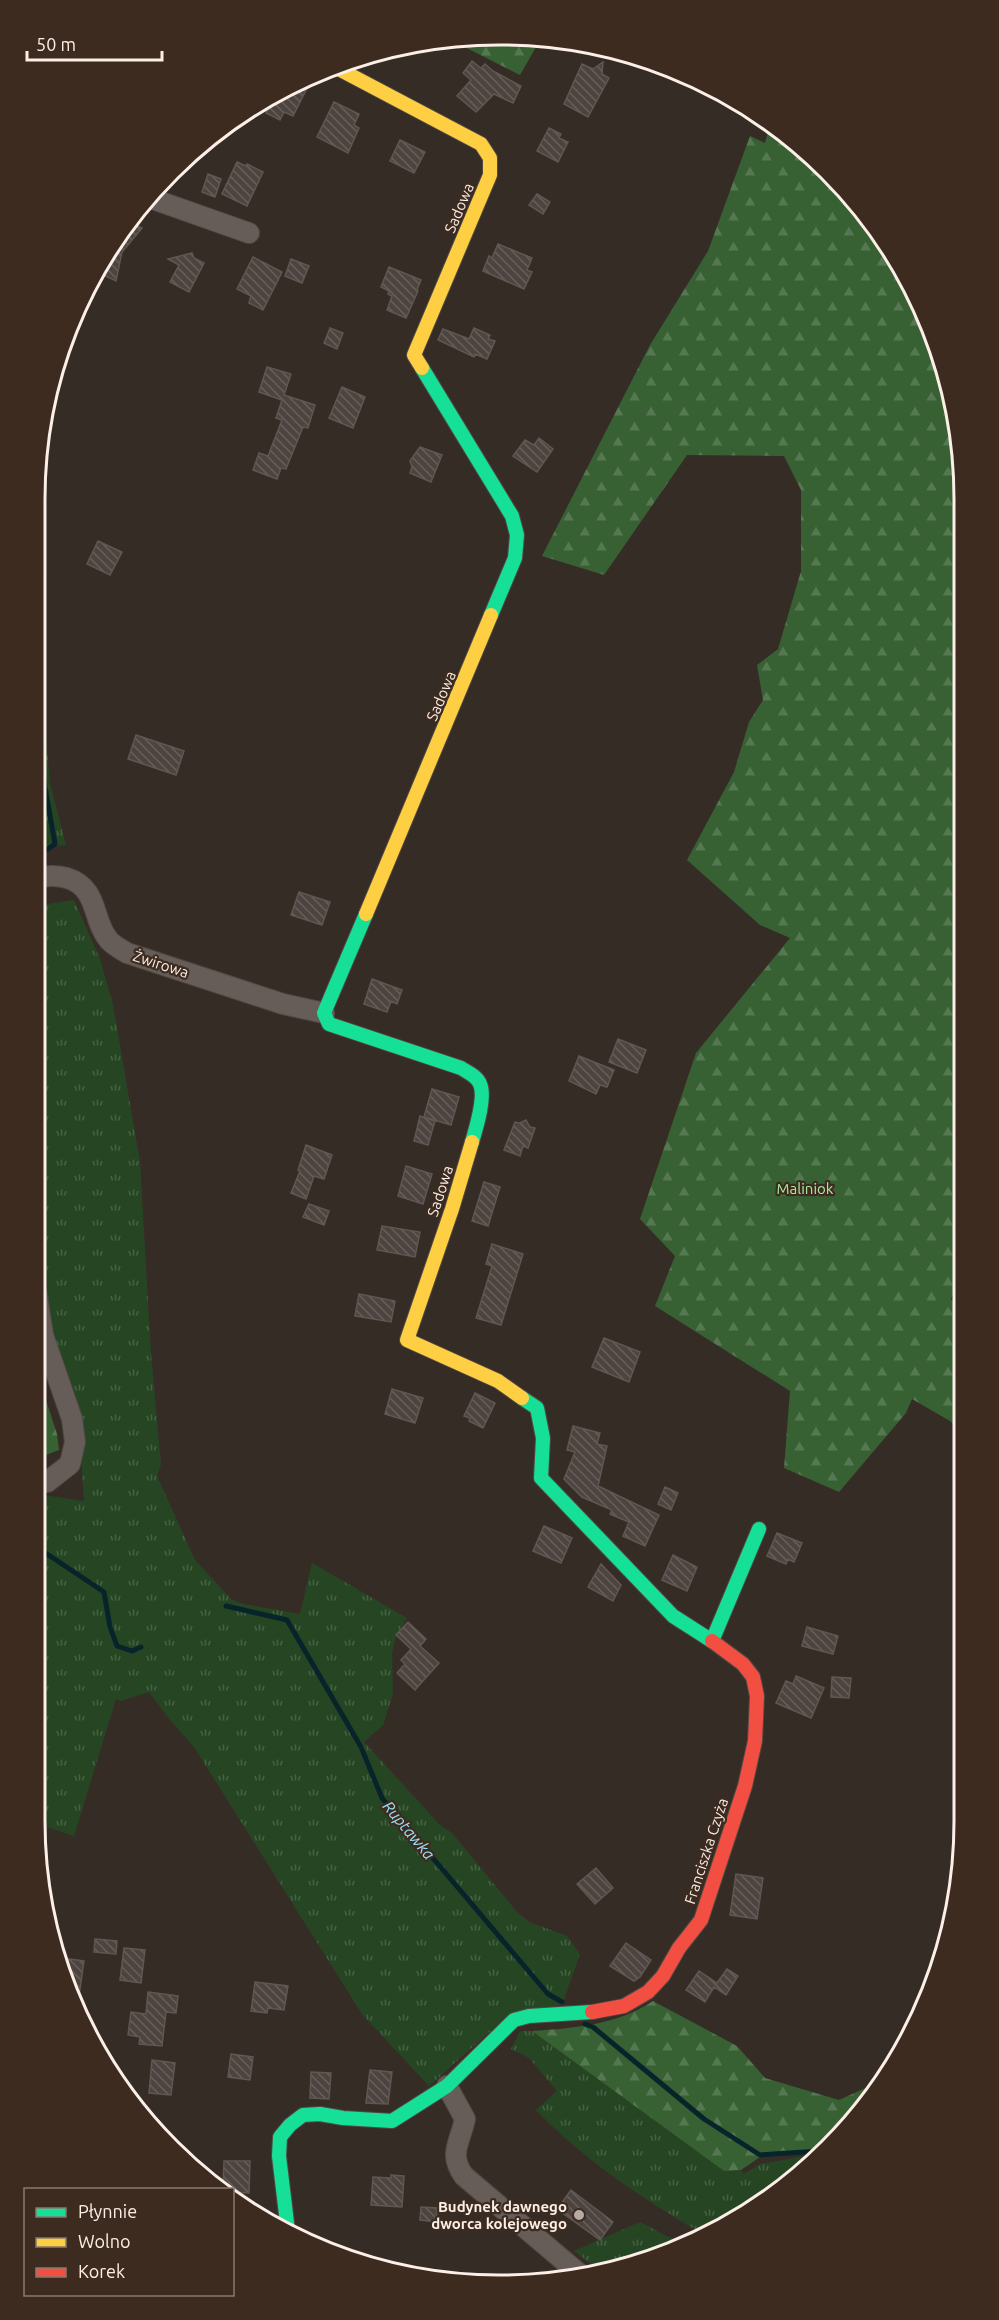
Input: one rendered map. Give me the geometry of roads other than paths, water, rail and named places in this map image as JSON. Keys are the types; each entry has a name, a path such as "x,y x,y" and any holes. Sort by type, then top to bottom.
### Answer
{"street":[{"name":"Sadowa","path":"345,72 481,144 489,154 492,166 490,175 414,355 512,516 517,535 515,558 511,569 324,1013 329,1024 461,1068 475,1077 481,1086 482,1100 479,1118 465,1169 407,1340"},
{"path":"157,201 249,233"},
{"name":"Żwirowa","path":"45,876 57,875 74,880 87,892 107,939 127,953 283,1004 324,1013"},
{"path":"45,1338 72,1419 75,1442 70,1464 45,1482"},
{"name":"Franciszka Czyża","path":"287,2222 279,2156 280,2137 303,2115 320,2114 392,2121 447,2086 514,2020 529,2016 586,2013 624,2006 648,1992 663,1976 679,1948 701,1920 745,1786 755,1741 757,1696 753,1677 743,1664 673,1616 541,1478 543,1438 537,1408 498,1381 407,1340"},
{"path":"712,1641 759,1529"},
{"path":"447,2086 465,2119 456,2152 456,2164 464,2176 573,2269"}],"waterway":[{"path":"45,787 55,844 48,849"},
{"name":"Ruptawka","path":"45,1553 104,1592 110,1627 117,1646 132,1651 141,1647"},
{"name":"Ruptawka","path":"226,1606 287,1620 361,1747 382,1798 548,1994 562,2002"},
{"name":"Ruptawka","path":"585,2024 593,2027 704,2119 760,2155 810,2152"}],"place":[{"name":"Budynek dawnego dworca kolejowego","path":"579,2215"}],"park label":[{"name":"Maliniok","path":"805,1188"}]}
